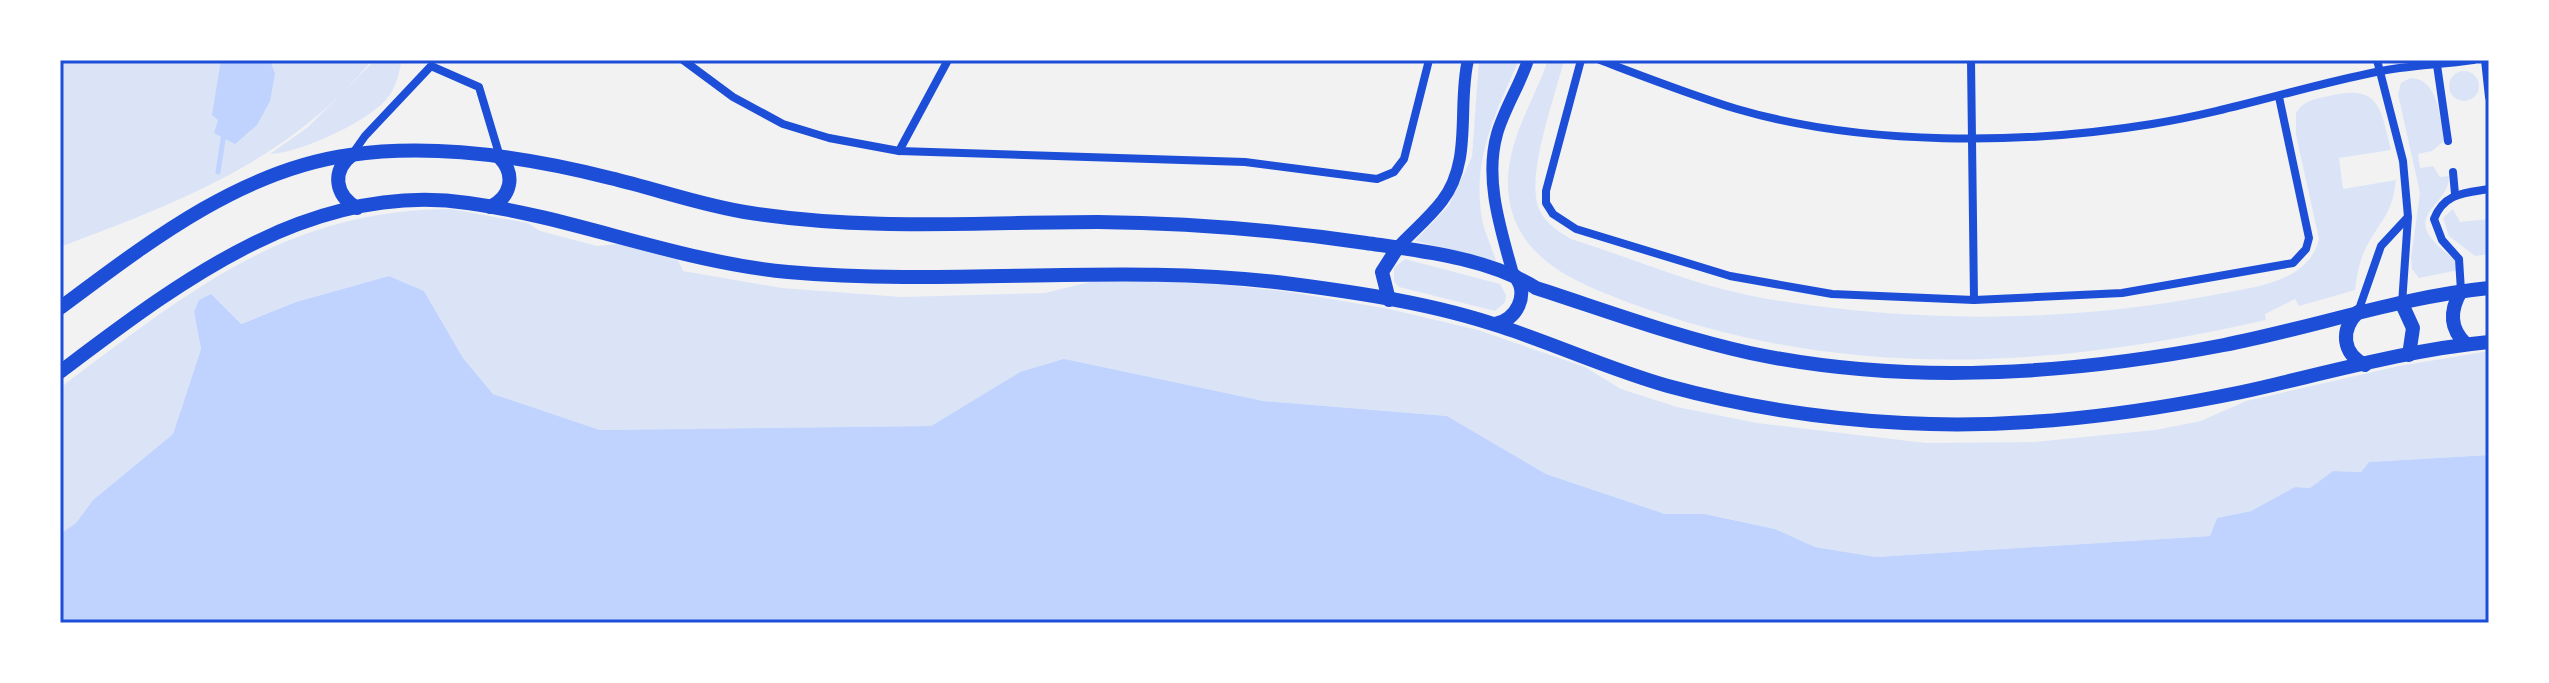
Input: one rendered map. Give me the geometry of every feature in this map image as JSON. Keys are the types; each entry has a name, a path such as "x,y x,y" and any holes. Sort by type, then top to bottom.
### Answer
{"main road":[{"path":"60,308 138,250 221,201 293,169 353,155 439,152 500,158 606,177 750,213 837,223 1181,224 1298,233 1398,247 1513,274 1536,288 1718,345 1827,366 1913,373 2034,371 2123,361 2224,345 2358,312 2489,288"},
{"path":"353,155 343,163 338,183 344,198 357,208"},
{"path":"490,207 503,198 510,184 508,169 500,158"},
{"path":"60,372 162,295 241,249 289,227 357,208 419,200 490,207 681,252 781,271 866,276 1170,274 1291,284 1389,300 1495,324 1629,374 1705,395 1819,417 1904,423 2028,424 2130,413 2409,355 2489,342"},
{"path":"1389,300 1382,272 1398,247"},
{"path":"1495,324 1509,319 1520,304 1521,287 1513,274"},
{"path":"2461,291 2454,304 2452,320 2466,344"},
{"path":"2402,304 2413,328 2409,355"},
{"path":"2358,312 2347,327 2345,341 2352,355 2365,365"}],"street":[{"path":"683,60 733,97 783,124 829,138 899,151 1245,162 1377,179 1400,166 1429,60"},
{"path":"899,151 948,60"},
{"path":"1398,247 1442,200 1459,165 1462,93 1468,60"},
{"path":"1513,274 1497,210 1493,159 1497,134 1528,60"},
{"path":"1581,60 1546,191 1546,203 1553,214 1576,229 1730,276 1832,294 1974,300 2122,293 2283,267 2300,257 2309,238 2279,97"},
{"path":"1600,60 1752,112 1836,128 1972,137 2060,135 2153,124 2279,97 2379,71 2473,60"},
{"path":"1971,60 1974,300"},
{"path":"2377,60 2403,161 2408,217 2402,304"},
{"path":"2485,60 2489,97"},
{"path":"353,155 365,136 432,63 479,87 500,158"},
{"path":"2437,65 2448,141"},
{"path":"2453,172 2455,194"},
{"path":"2461,291 2459,259 2436,231 2434,219 2439,207 2455,194 2489,189"},
{"path":"2358,312 2381,246 2408,217"}],"shaded area":[{"path":"60,60 372,60 340,95 305,126 268,152 189,195 60,247"},
{"path":"375,60 402,60 394,87 380,106 316,142 270,154 308,127"},
{"path":"1479,60 1519,60 1488,137 1480,176 1482,219 1496,261 1415,241 1449,205 1472,157"},
{"path":"1548,60 1564,60 1544,132 1535,188 1542,215 1550,224 1571,239 1693,280 1743,294 1823,307 1933,316 2043,315 2153,305 2274,282 2302,266 2313,254 2319,239 2296,135 2296,113 2306,103 2319,98 2346,93 2368,96 2375,102 2384,122 2391,150 2339,158 2343,189 2396,180 2390,207 2363,254 2355,290 2299,306 2295,299 2265,314 2266,320 2186,337 2026,357 1946,360 1867,356 1788,346 1709,328 1590,287 1553,266 1524,238 1509,198 1510,161 1520,127"},
{"path":"2464,71 2475,75 2479,86 2475,97 2464,101 2453,97 2449,86 2453,75"},
{"path":"2410,78 2420,80 2432,92 2444,141 2432,151 2418,154 2420,168 2433,166 2440,177 2449,176 2447,187 2425,222 2428,233 2456,260 2459,270 2419,278 2412,269 2411,258 2420,193 2398,94 2401,83"},
{"path":"451,209 528,223 540,231 597,246 618,244 678,260 683,271 782,288 901,297 1045,293 1094,281 1189,281 1290,292 1389,309 1478,330 1585,367 1621,389 1677,407 1757,423 1926,443 2034,442 2155,430 2201,421 2246,401 2399,366 2489,351 2489,455 2369,462 2361,472 2333,471 2310,488 2295,487 2251,511 2217,518 2210,536 1876,557 1815,547 1775,529 1706,514 1665,514 1546,474 1447,416 1263,401 1200,390 1020,372 931,426 600,430 493,394 463,358 424,291 389,276 296,302 240,324 226,311 194,312 201,349 173,434 93,500 76,523 60,534 60,390 66,383 200,287 290,240 339,224 392,213"},
{"path":"2453,209 2460,222 2489,219 2489,254 2475,256 2449,236 2443,218"},
{"path":"1405,259 1500,284 1506,295 1505,302 1495,311 1399,287 1394,282 1394,268"}],"water":[{"path":"221,60 270,60 275,74 270,101 257,125 235,144 214,133 218,120 212,115"},
{"path":"389,276 424,291 463,358 493,394 600,430 931,426 1020,372 1064,359 1263,401 1447,416 1546,474 1665,514 1705,514 1775,529 1815,547 1876,557 2210,536 2217,518 2251,511 2295,487 2310,488 2333,471 2361,472 2369,462 2489,455 2489,623 60,623 60,534 76,523 93,500 173,434 201,349 194,312 199,300 211,294 241,324 296,302"}],"waterway":[{"path":"218,172 224,133"}]}
